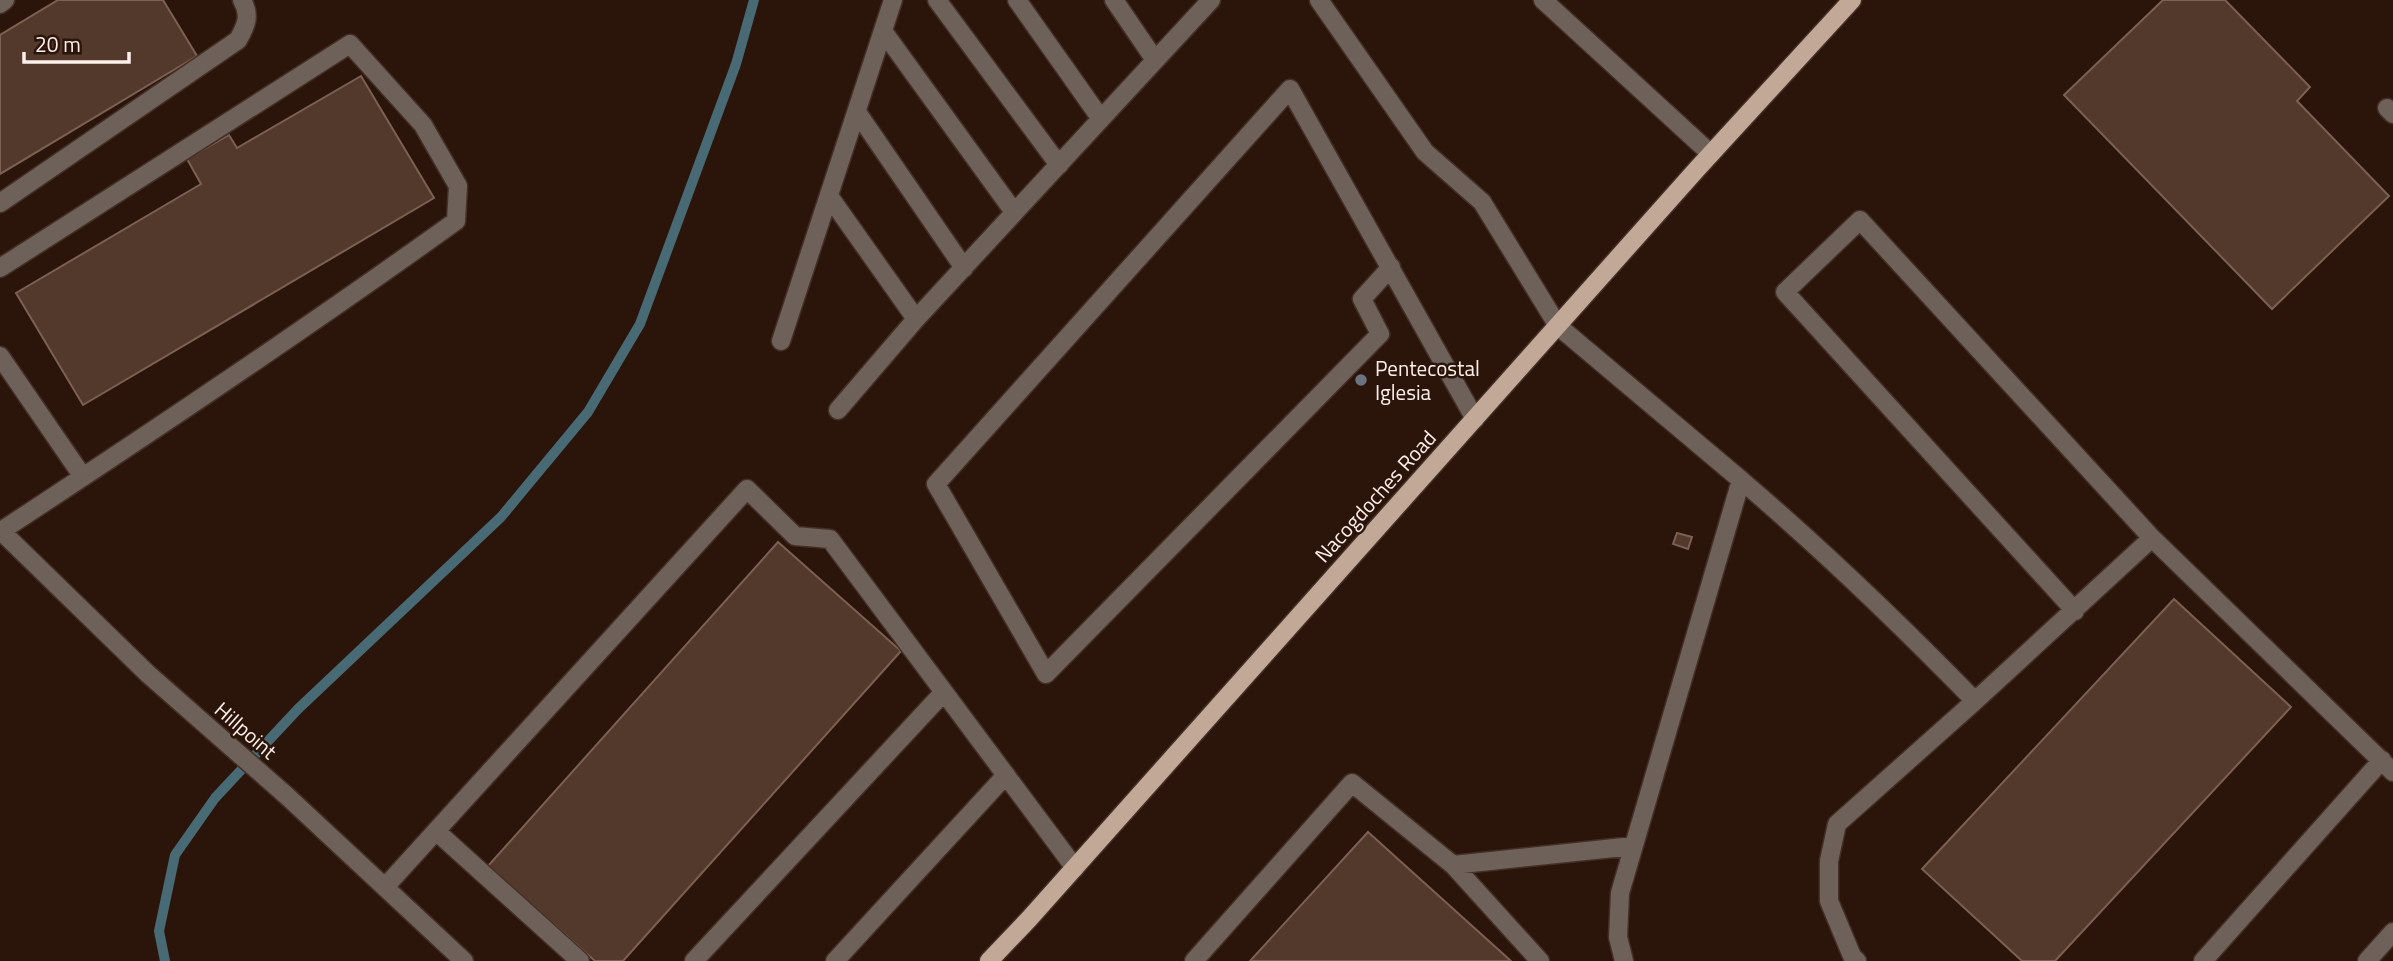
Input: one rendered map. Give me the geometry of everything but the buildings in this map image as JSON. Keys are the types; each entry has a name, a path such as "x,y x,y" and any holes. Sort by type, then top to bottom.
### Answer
{"main road":[{"name":"Nacogdoches Road","path":"989,961 1852,0"}],"street":[{"path":"0,4 5,0"},
{"path":"0,203 238,40 247,24 247,8 242,0"},
{"path":"781,341 893,0"},
{"path":"937,0 1059,165"},
{"path":"1017,0 1101,119"},
{"path":"1114,0 1155,60"},
{"path":"1319,0 1425,152 1482,202 1558,326 1811,540 1886,610 1975,701"},
{"path":"1544,0 1711,154"},
{"path":"838,410 916,319 1209,1"},
{"path":"883,31 1014,212"},
{"path":"0,268 350,44 423,125 458,186 456,221 336,307 1,530"},
{"path":"1391,267 1362,299 1380,334 1046,674 936,484 1290,89 1391,267 1475,419"},
{"path":"857,112 964,268"},
{"path":"829,196 916,319"},
{"path":"2075,611 1785,292 1860,220 2152,538 2387,766 2203,961"},
{"path":"0,356 83,477"},
{"path":"1624,961 1618,937 1620,893 1741,480"},
{"path":"385,887 747,489 795,536 830,539 1075,868"},
{"name":"Hillpoint","path":"1,530 148,674 288,797 464,961"},
{"path":"1857,961 1852,956 1829,901 1829,861 1837,824 2075,611 2152,538"},
{"path":"694,961 944,692"},
{"path":"835,961 1006,775"},
{"path":"1194,961 1352,783 1454,866 1540,961"},
{"path":"436,831 580,961"},
{"path":"1454,866 1633,846"},
{"path":"2367,961 2393,932"}],"waterway":[{"path":"165,961 159,931 175,855 215,798 298,709 501,517 588,412 640,324 736,64 754,0"}],"place":[{"name":"Pentecostal Iglesia","path":"1361,380"}]}
